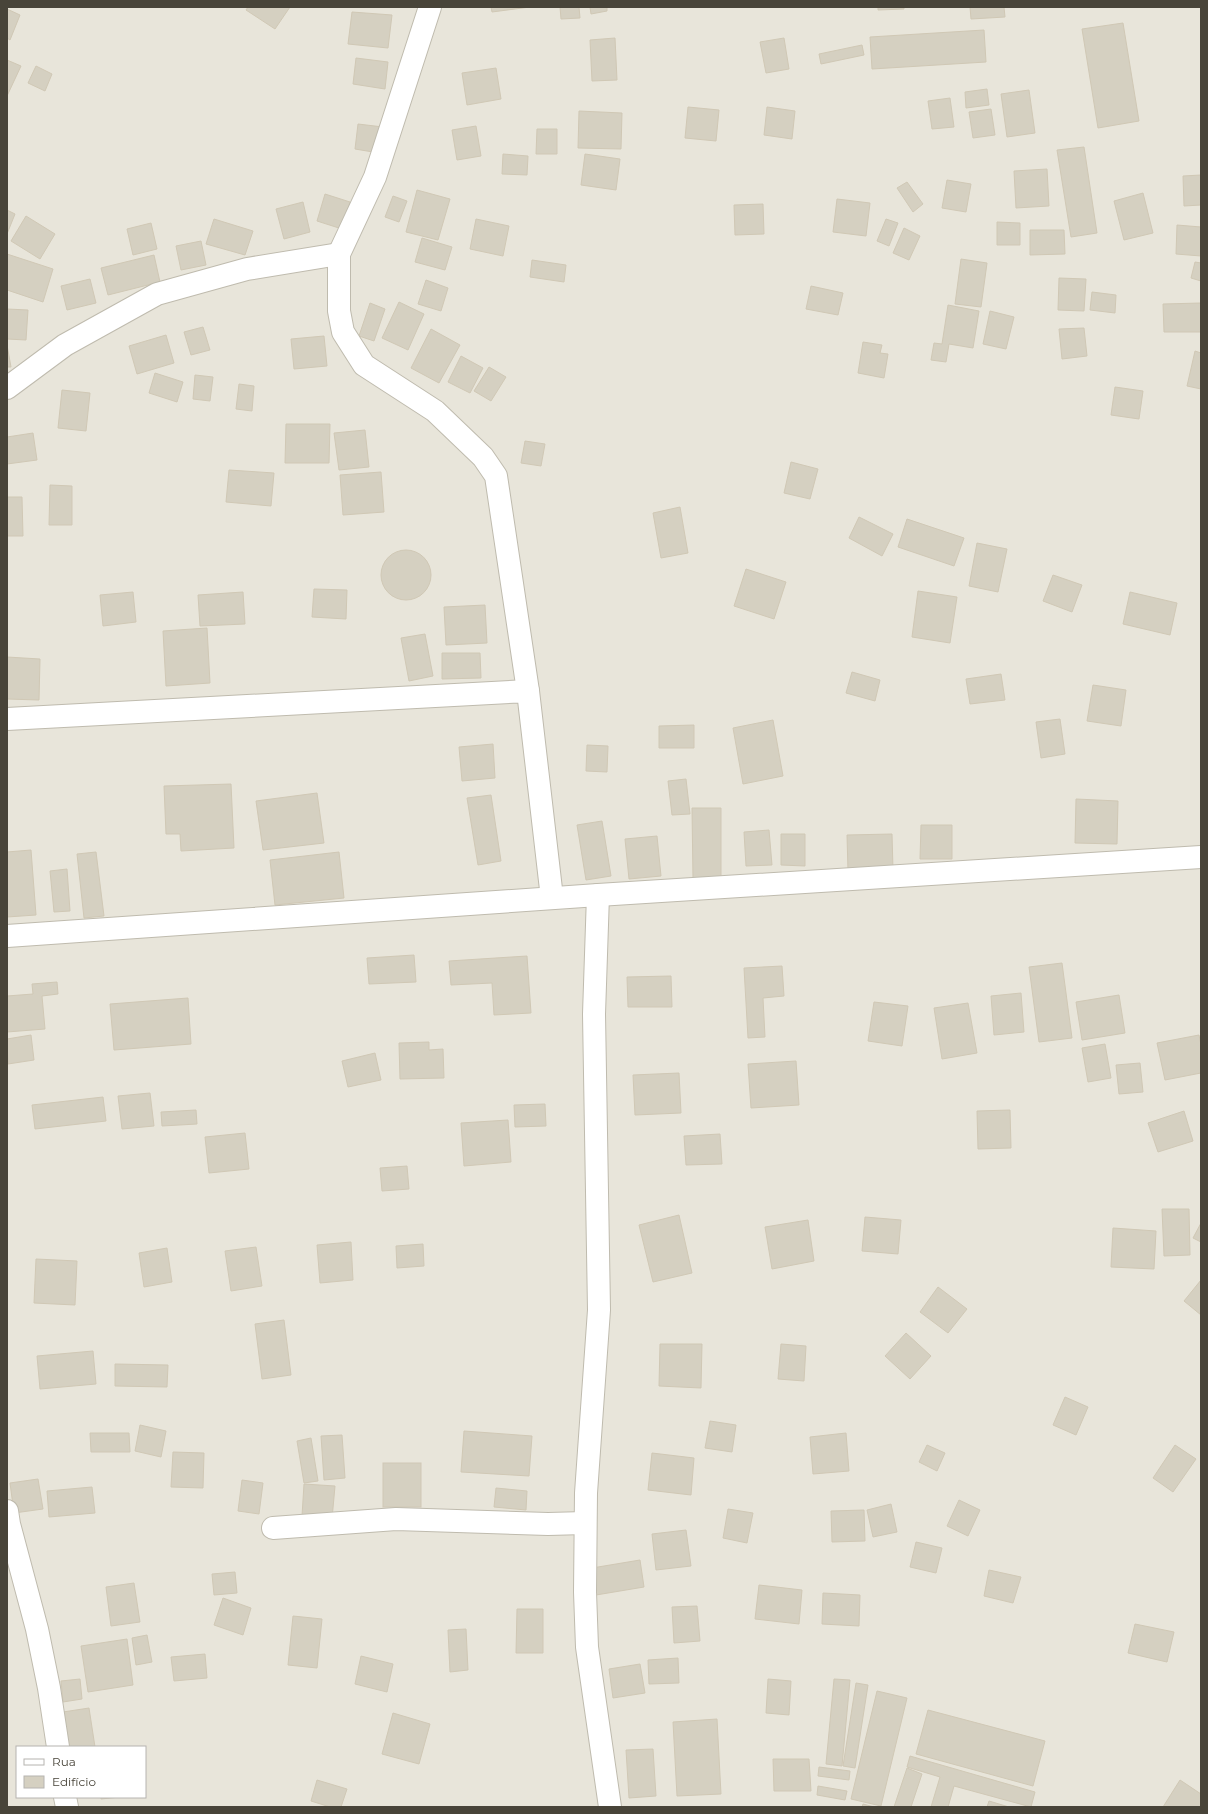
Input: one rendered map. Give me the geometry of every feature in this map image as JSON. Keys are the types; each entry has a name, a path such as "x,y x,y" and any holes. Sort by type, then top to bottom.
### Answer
{"street":[{"path":"430,7 375,177 339,254 340,311 343,332 364,365 435,412 482,457 496,476 528,690 552,898"},
{"path":"7,388 65,345 158,294 247,269 339,254"},
{"path":"7,719 528,690"},
{"path":"7,936 552,898 1201,857"},
{"path":"598,895 594,1014 599,1310 585,1523 585,1592 587,1647 610,1807"},
{"path":"274,1528 396,1519 548,1524 585,1523"},
{"path":"8,1520 37,1630 49,1688 58,1746"}],"shaded area":[{"path":"7,7 1201,7 1201,1807 7,1807"}],"building":[{"path":"248,7 290,7 275,29 246,10"},
{"path":"491,7 530,7 492,12"},
{"path":"560,7 579,7 580,18 561,19"},
{"path":"590,7 607,7 607,11 591,14"},
{"path":"878,7 904,7 904,9 878,10"},
{"path":"970,7 1004,7 1005,17 971,19"},
{"path":"7,9 20,15 10,40 7,38"},
{"path":"352,12 392,15 388,48 348,44"},
{"path":"1123,23 1139,121 1098,128 1082,29"},
{"path":"984,30 986,62 872,69 870,37"},
{"path":"615,38 617,80 592,81 590,40"},
{"path":"784,38 789,69 766,73 760,42"},
{"path":"862,45 864,55 821,64 819,54"},
{"path":"356,58 388,62 385,89 353,84"},
{"path":"7,60 21,66 7,96"},
{"path":"36,66 52,74 45,91 28,83"},
{"path":"496,68 501,99 467,105 462,73"},
{"path":"987,89 989,105 966,108 965,92"},
{"path":"1029,90 1035,133 1007,137 1001,94"},
{"path":"950,98 954,127 932,129 928,101"},
{"path":"688,107 719,110 716,141 685,138"},
{"path":"767,107 795,111 792,139 764,135"},
{"path":"991,109 995,135 973,138 969,112"},
{"path":"579,111 622,113 621,149 578,148"},
{"path":"358,124 383,127 379,153 355,149"},
{"path":"476,126 481,156 457,160 452,130"},
{"path":"537,129 557,129 557,154 536,154"},
{"path":"1084,147 1097,233 1071,237 1057,150"},
{"path":"503,154 528,156 527,175 502,174"},
{"path":"585,154 620,159 616,190 581,185"},
{"path":"1047,169 1049,206 1016,208 1014,171"},
{"path":"1201,175 1201,205 1184,206 1183,176"},
{"path":"947,180 971,184 966,212 942,208"},
{"path":"907,182 923,204 913,212 897,188"},
{"path":"417,190 450,199 438,240 406,232"},
{"path":"1143,193 1153,233 1124,240 1114,201"},
{"path":"325,194 350,202 342,229 317,221"},
{"path":"393,196 407,201 399,222 385,217"},
{"path":"837,199 870,203 866,236 833,232"},
{"path":"303,202 310,232 284,239 276,209"},
{"path":"763,204 764,234 735,235 734,205"},
{"path":"7,210 15,214 7,234"},
{"path":"26,216 55,234 40,259 11,241"},
{"path":"214,219 253,231 245,255 206,244"},
{"path":"476,219 509,226 503,256 470,249"},
{"path":"886,219 898,223 889,246 877,241"},
{"path":"997,222 1020,223 1020,245 997,245"},
{"path":"151,223 157,249 133,255 127,229"},
{"path":"1177,225 1201,227 1201,256 1176,254"},
{"path":"904,228 920,236 909,260 893,253"},
{"path":"1030,230 1064,230 1065,254 1030,255"},
{"path":"422,238 452,247 445,270 415,262"},
{"path":"201,241 206,265 181,270 176,246"},
{"path":"7,254 53,269 43,302 7,290"},
{"path":"154,255 160,282 108,295 101,268"},
{"path":"961,259 987,263 981,307 955,304"},
{"path":"532,260 566,265 564,282 530,277"},
{"path":"1195,262 1201,263 1201,281 1191,278"},
{"path":"1059,278 1086,279 1084,311 1058,310"},
{"path":"90,279 96,303 67,310 61,286"},
{"path":"426,280 448,288 441,311 418,304"},
{"path":"811,286 843,293 838,315 806,309"},
{"path":"1092,292 1116,295 1115,313 1090,310"},
{"path":"399,302 424,314 408,350 382,338"},
{"path":"370,303 385,309 374,341 359,336"},
{"path":"1201,303 1201,332 1164,332 1163,304"},
{"path":"948,305 979,311 973,348 949,344 946,362 931,360 934,343 942,344"},
{"path":"7,309 28,310 26,340 7,339"},
{"path":"990,311 1014,317 1006,349 983,344"},
{"path":"203,327 210,350 191,355 184,332"},
{"path":"1084,328 1087,356 1062,359 1059,329"},
{"path":"431,329 460,345 439,383 411,368"},
{"path":"166,335 174,363 137,374 129,346"},
{"path":"324,336 327,366 294,369 291,339"},
{"path":"863,342 882,345 880,353 888,354 884,378 858,373"},
{"path":"7,345 11,367 7,367"},
{"path":"1195,351 1201,353 1201,389 1187,386"},
{"path":"461,356 483,368 470,393 448,382"},
{"path":"489,367 506,377 491,401 474,391"},
{"path":"155,373 183,382 177,402 149,393"},
{"path":"195,375 213,377 210,401 193,399"},
{"path":"239,384 254,386 252,411 236,409"},
{"path":"1115,387 1143,391 1139,419 1111,415"},
{"path":"62,390 90,393 86,431 58,428"},
{"path":"286,424 330,424 329,463 285,463"},
{"path":"365,430 369,467 339,470 334,433"},
{"path":"33,433 37,460 7,464 7,437"},
{"path":"525,441 545,444 541,466 521,463"},
{"path":"791,462 818,469 810,499 784,493"},
{"path":"229,470 274,473 271,506 226,502"},
{"path":"381,472 384,512 343,515 340,475"},
{"path":"50,485 72,486 72,525 49,525"},
{"path":"7,497 22,497 23,536 7,536"},
{"path":"680,507 688,553 661,558 653,513"},
{"path":"859,517 893,534 882,556 849,538"},
{"path":"907,519 964,538 954,566 898,547"},
{"path":"977,543 1007,549 998,592 969,586"},
{"path":"401,550 411,550 424,557 431,570 431,580 424,593 411,600 401,600 392,596 385,589 381,580 381,570 385,561 392,554"},
{"path":"746,569 786,582 774,619 734,606"},
{"path":"1053,575 1082,585 1072,612 1043,601"},
{"path":"314,589 347,590 346,619 312,617"},
{"path":"918,591 957,597 950,643 912,637"},
{"path":"133,592 136,622 103,626 100,595"},
{"path":"243,592 245,624 200,626 198,595"},
{"path":"1130,592 1177,603 1170,635 1123,624"},
{"path":"485,605 487,643 446,645 444,607"},
{"path":"207,628 210,683 166,686 163,631"},
{"path":"425,634 433,676 409,681 401,638"},
{"path":"442,653 480,653 481,678 442,679"},
{"path":"7,657 40,659 39,700 7,699"},
{"path":"852,672 880,680 875,701 846,693"},
{"path":"1001,674 1005,700 970,704 966,679"},
{"path":"1093,685 1126,690 1121,726 1087,721"},
{"path":"1060,719 1065,754 1041,758 1036,722"},
{"path":"773,720 783,776 743,784 733,728"},
{"path":"694,725 694,748 659,748 659,726"},
{"path":"493,744 495,778 462,781 459,747"},
{"path":"587,745 608,746 607,772 586,771"},
{"path":"686,779 690,814 672,815 668,781"},
{"path":"231,784 234,848 181,851 180,834 166,834 164,786"},
{"path":"317,793 324,843 263,850 256,801"},
{"path":"491,795 501,861 478,865 467,798"},
{"path":"1076,799 1118,801 1117,844 1075,843"},
{"path":"692,808 721,808 721,880 693,879"},
{"path":"602,821 611,876 586,880 577,825"},
{"path":"921,825 952,825 952,859 920,859"},
{"path":"769,830 772,865 746,866 744,832"},
{"path":"781,834 805,834 805,866 781,865"},
{"path":"892,834 893,870 848,871 847,835"},
{"path":"657,836 661,876 629,879 625,839"},
{"path":"31,850 36,915 7,917 7,852"},
{"path":"96,852 104,916 84,918 77,854"},
{"path":"339,852 344,898 275,905 270,860"},
{"path":"67,869 70,911 54,912 50,871"},
{"path":"414,955 416,982 369,984 367,958"},
{"path":"527,956 531,1013 494,1015 492,983 451,985 449,961"},
{"path":"1062,963 1072,1038 1039,1042 1029,967"},
{"path":"782,966 784,996 763,998 765,1037 748,1038 744,968"},
{"path":"671,976 672,1007 628,1007 627,977"},
{"path":"57,982 58,994 42,996 45,1029 7,1032 7,996 33,994 32,984"},
{"path":"1021,993 1024,1032 994,1035 991,996"},
{"path":"1119,995 1125,1033 1082,1040 1076,1002"},
{"path":"188,998 191,1044 114,1050 110,1004"},
{"path":"874,1002 908,1006 902,1046 868,1041"},
{"path":"968,1003 977,1053 942,1059 934,1008"},
{"path":"31,1035 34,1060 8,1064 7,1039"},
{"path":"1199,1035 1201,1045 1201,1073 1165,1080 1157,1043"},
{"path":"429,1042 429,1050 443,1049 444,1078 400,1079 399,1043"},
{"path":"1105,1044 1111,1078 1088,1082 1082,1048"},
{"path":"375,1053 381,1080 348,1087 342,1061"},
{"path":"796,1061 799,1105 751,1108 748,1064"},
{"path":"1140,1063 1143,1092 1119,1094 1116,1065"},
{"path":"679,1073 681,1113 635,1115 633,1075"},
{"path":"150,1093 154,1126 122,1129 118,1096"},
{"path":"103,1097 106,1121 35,1129 32,1105"},
{"path":"545,1104 546,1126 515,1127 514,1105"},
{"path":"196,1110 197,1124 162,1126 161,1112"},
{"path":"1010,1110 1011,1148 978,1149 977,1111"},
{"path":"1184,1111 1193,1141 1158,1152 1148,1123"},
{"path":"508,1120 511,1162 464,1166 461,1123"},
{"path":"245,1133 249,1169 209,1173 205,1137"},
{"path":"720,1134 722,1164 686,1165 684,1136"},
{"path":"407,1166 409,1189 382,1191 380,1168"},
{"path":"1162,1209 1189,1209 1190,1255 1164,1256"},
{"path":"679,1215 692,1273 653,1282 639,1225"},
{"path":"865,1217 901,1220 898,1254 862,1251"},
{"path":"808,1220 814,1261 772,1269 765,1227"},
{"path":"1201,1223 1201,1242 1193,1238"},
{"path":"1113,1228 1156,1231 1154,1269 1111,1267"},
{"path":"351,1242 353,1280 320,1283 317,1245"},
{"path":"423,1244 424,1266 397,1268 396,1246"},
{"path":"256,1247 262,1286 231,1291 225,1251"},
{"path":"167,1248 172,1282 144,1287 139,1253"},
{"path":"36,1259 77,1261 75,1305 34,1303"},
{"path":"1201,1280 1201,1315 1184,1301"},
{"path":"938,1287 967,1309 948,1333 920,1312"},
{"path":"284,1320 291,1375 262,1379 255,1324"},
{"path":"906,1333 931,1356 910,1379 885,1356"},
{"path":"660,1344 702,1344 701,1388 659,1386"},
{"path":"781,1344 806,1346 804,1381 778,1379"},
{"path":"93,1351 96,1384 40,1389 37,1356"},
{"path":"115,1364 168,1365 167,1387 115,1386"},
{"path":"1065,1397 1088,1407 1076,1435 1053,1425"},
{"path":"710,1421 736,1425 732,1452 705,1448"},
{"path":"140,1425 166,1431 161,1457 135,1451"},
{"path":"464,1431 532,1436 529,1476 461,1472"},
{"path":"90,1433 129,1433 130,1452 91,1452"},
{"path":"846,1433 849,1471 813,1474 810,1437"},
{"path":"342,1435 345,1478 324,1480 321,1436"},
{"path":"311,1438 318,1481 304,1483 297,1441"},
{"path":"927,1445 945,1453 937,1471 919,1462"},
{"path":"1175,1445 1196,1459 1173,1492 1153,1478"},
{"path":"173,1452 204,1453 203,1488 171,1487"},
{"path":"652,1453 694,1458 691,1495 648,1490"},
{"path":"383,1463 421,1463 421,1507 383,1507"},
{"path":"38,1479 43,1509 14,1513 10,1483"},
{"path":"242,1480 263,1483 259,1514 238,1511"},
{"path":"304,1484 335,1486 332,1519 302,1516"},
{"path":"92,1487 95,1513 49,1517 47,1491"},
{"path":"496,1488 527,1491 526,1510 494,1507"},
{"path":"959,1500 980,1510 968,1536 947,1526"},
{"path":"891,1504 897,1532 873,1537 867,1510"},
{"path":"728,1509 753,1513 747,1543 723,1538"},
{"path":"864,1510 865,1541 832,1542 831,1511"},
{"path":"686,1530 691,1566 656,1570 652,1534"},
{"path":"916,1542 942,1548 936,1573 910,1567"},
{"path":"640,1560 644,1587 596,1595 592,1568"},
{"path":"989,1570 1021,1577 1013,1603 984,1596"},
{"path":"235,1572 237,1593 214,1595 212,1574"},
{"path":"134,1583 140,1622 111,1626 106,1587"},
{"path":"759,1585 802,1590 799,1624 755,1619"},
{"path":"823,1593 860,1595 859,1626 822,1624"},
{"path":"223,1598 251,1608 243,1635 214,1625"},
{"path":"697,1606 700,1641 674,1643 672,1607"},
{"path":"517,1609 543,1609 543,1653 516,1653"},
{"path":"293,1616 322,1619 317,1668 288,1665"},
{"path":"1135,1624 1174,1632 1167,1662 1128,1653"},
{"path":"466,1629 468,1670 450,1672 448,1630"},
{"path":"147,1635 152,1662 136,1665 132,1638"},
{"path":"127,1639 133,1685 88,1692 81,1646"},
{"path":"205,1654 207,1678 174,1681 171,1657"},
{"path":"361,1656 393,1664 387,1692 355,1684"},
{"path":"678,1658 679,1683 649,1684 648,1660"},
{"path":"640,1664 645,1693 613,1698 609,1669"},
{"path":"80,1679 82,1699 63,1702 61,1681"},
{"path":"768,1679 791,1681 789,1715 766,1713"},
{"path":"834,1679 850,1680 842,1766 826,1764"},
{"path":"856,1683 868,1685 855,1768 843,1766"},
{"path":"877,1691 907,1698 881,1806 851,1799"},
{"path":"89,1708 95,1746 68,1746 63,1712"},
{"path":"928,1710 1045,1741 1033,1786 916,1754"},
{"path":"393,1713 430,1724 419,1764 382,1754"},
{"path":"717,1719 721,1794 677,1796 673,1722"},
{"path":"653,1749 656,1796 629,1798 626,1750"},
{"path":"910,1756 1035,1792 1031,1807 954,1786 948,1807 931,1807 940,1777 907,1767"},
{"path":"773,1759 809,1759 811,1791 774,1791"},
{"path":"819,1767 850,1771 849,1780 818,1776"},
{"path":"907,1768 922,1774 911,1807 894,1807"},
{"path":"317,1780 347,1789 341,1807 330,1807 311,1801"},
{"path":"1180,1780 1201,1794 1201,1807 1163,1807"},
{"path":"818,1786 847,1791 845,1800 817,1795"},
{"path":"989,1801 1009,1807 987,1807"},
{"path":"863,1804 874,1807 862,1807"}]}
